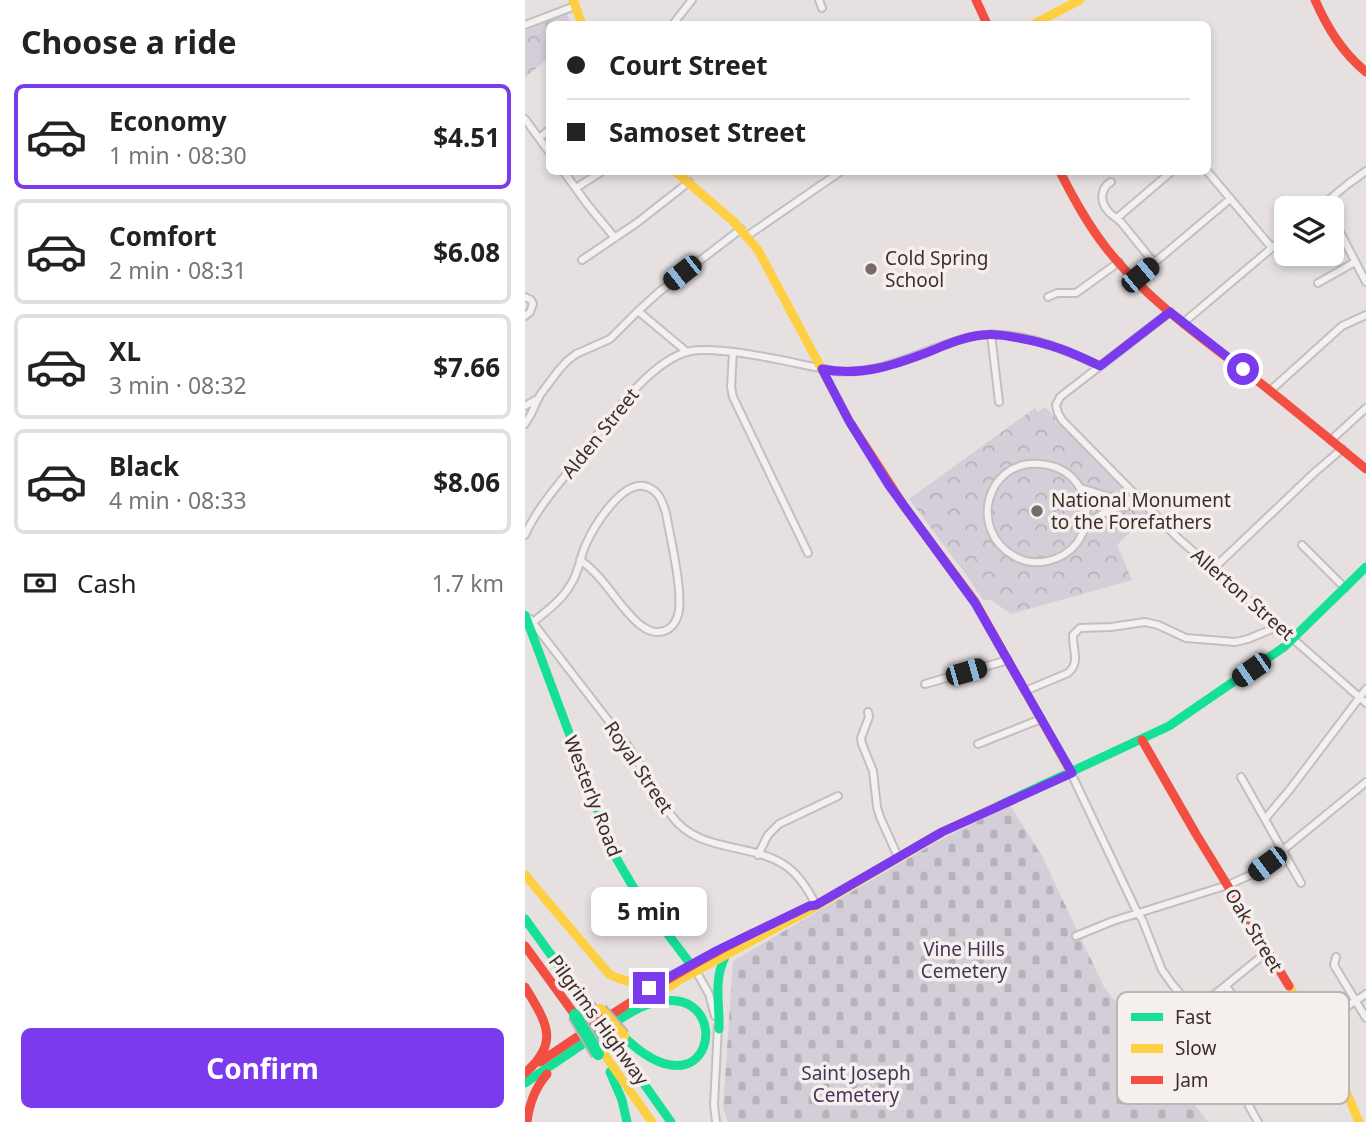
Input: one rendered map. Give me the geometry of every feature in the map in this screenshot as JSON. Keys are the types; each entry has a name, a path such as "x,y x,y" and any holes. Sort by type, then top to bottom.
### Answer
{"main road":[{"path":"976,0 986,21"},
{"path":"1040,21 1080,0"},
{"path":"1315,0 1336,42 1348,57 1366,72"},
{"path":"574,3 581,21"},
{"path":"680,175 744,232 758,250 849,421 904,506 975,602 1072,773"},
{"path":"1062,175 1092,229 1135,279 1183,323 1271,390 1366,469"},
{"path":"525,1073 660,982 727,954 942,832 1170,726 1294,638 1366,567"},
{"name":"Westerly Road","path":"528,616 618,864 694,968"},
{"name":"Oak Street","path":"1142,740 1292,992"},
{"path":"525,875 609,974 620,981 632,983 660,982"},
{"path":"525,1083 730,944 816,905"},
{"name":"Pilgrims Highway","path":"525,919 562,969 580,984 671,1122"},
{"name":"Pilgrims Highway","path":"525,946 652,1122"},
{"path":"719,1029 717,976 727,954"},
{"path":"525,987 545,1020 548,1035 546,1049 536,1065"},
{"path":"619,1040 651,1060 675,1068 685,1066 697,1058 707,1040 706,1028 700,1015 683,1003 667,1000 656,1002 627,1014"},
{"path":"600,1053 618,1091 627,1122"},
{"path":"527,1122 538,1084 558,1061"},
{"name":"Oak Street","path":"1349,1098 1359,1122"}],"street":[{"path":"675,21 691,0"},
{"path":"818,0 822,8"},
{"path":"525,25 574,3"},
{"path":"525,119 546,148"},
{"path":"539,138 546,132"},
{"path":"1336,196 1347,184 1366,171"},
{"path":"566,175 615,238"},
{"path":"576,188 596,175"},
{"path":"525,424 538,398 567,361 576,354 610,339 659,292 744,232 835,175"},
{"path":"1117,218 1167,175"},
{"path":"1183,323 1272,248 1210,175"},
{"path":"1111,181 1105,185 1102,197 1107,211 1117,218 1154,263"},
{"path":"582,260 689,182"},
{"path":"1135,279 1230,200"},
{"path":"1344,240 1366,282"},
{"path":"1048,297 1058,293 1076,293 1119,262"},
{"path":"1318,283 1355,262"},
{"path":"525,297 533,303 530,312 525,316"},
{"path":"638,311 687,352"},
{"name":"Allerton Street","path":"1170,312 1060,397 1056,408 1062,420 1178,538 1366,703"},
{"path":"1271,390 1342,326 1366,314"},
{"path":"991,334 999,402"},
{"name":"Alden Street","path":"525,535 540,510 620,405 658,369 687,352 711,350 753,354 847,373 866,371 963,339 991,334 1052,345 1100,366"},
{"path":"733,352 733,397 808,554"},
{"path":"525,407 538,398"},
{"path":"1331,440 1366,408"},
{"path":"1213,569 1342,450"},
{"path":"1036,464 1052,467 1068,475 1086,499 1084,528 1076,544 1060,557 1050,561 1020,560 1003,549 991,532 988,523 992,491 1002,478 1017,467 1036,464"},
{"path":"528,616 553,607 571,586 580,560 586,544 593,531 624,491 640,485 656,491 666,513 679,594 679,611 675,622 667,630 648,630 636,621 593,569 580,560"},
{"path":"1080,488 1116,499 1140,500"},
{"path":"1084,528 1107,512 1140,500"},
{"path":"1302,545 1345,588"},
{"name":"Royal Street","path":"528,616 628,746 679,825 704,839 777,860 803,882 816,905"},
{"path":"1025,691 1073,669 1076,659 1073,635 1080,628 1151,623 1186,638 1235,642 1279,626"},
{"path":"925,684 1008,660"},
{"path":"1265,819 1366,689"},
{"path":"868,712 862,744 873,771 880,817 898,857"},
{"path":"978,744 1041,719"},
{"path":"1072,773 1151,938 1162,970 1179,992"},
{"path":"1241,777 1301,883"},
{"path":"1076,936 1113,921 1228,885 1255,873 1366,782"},
{"path":"758,855 768,835 779,824 838,796"},
{"path":"1219,992 1267,952"},
{"path":"1336,957 1334,965 1366,1018"},
{"name":"Westerly Road","path":"694,968 709,994 719,1029 714,1097 716,1122"},
{"path":"1226,986 1230,992"},
{"path":"1349,1006 1366,995"},
{"path":"1249,1104 1258,1122"}],"green space":[{"path":"567,14 570,21 550,21"},
{"path":"546,22 546,60 525,78 525,31"},
{"path":"1045,407 1148,514 1117,545 1132,580 1011,614 991,600 983,600 909,499 1035,408 1038,412"},
{"name":"Vine Hills Cemetery","path":"1010,805 1042,856 1104,987 1117,1004 1117,1104 1194,1104 1208,1122 728,1122 723,1108 733,961 940,840"}],"traffic: fast":[{"path":"998,806 1169,726 1284,647 1366,567"},
{"path":"525,615 615,856 636,892 695,970"},
{"path":"525,919 588,1006"},
{"path":"719,1029 718,984 725,957"},
{"path":"525,1083 623,1017 653,1003 686,1003 700,1015 706,1031 703,1047 694,1060 677,1066 653,1059 623,1036"},
{"path":"575,1015 598,1054"},
{"path":"615,1043 671,1122"},
{"path":"610,1072 622,1100 627,1122"}],"traffic: slow":[{"path":"573,0 581,21"},
{"path":"1040,21 1080,0"},
{"path":"679,175 734,222 758,250 851,424"},
{"path":"1024,689 1071,773"},
{"path":"642,1004 683,978 811,909 942,832 998,806"},
{"path":"525,875 609,974 634,982 660,982"},
{"path":"1289,986 1292,992"},
{"path":"600,1010 623,1036"},
{"path":"602,1051 652,1122"},
{"path":"1349,1098 1359,1122"}],"traffic: jam":[{"path":"976,0 986,21"},
{"path":"1315,0 1336,39 1366,72"},
{"path":"1062,175 1100,240 1141,286 1179,320 1366,469"},
{"path":"851,424 904,506 975,602 1024,689"},
{"path":"1142,740 1289,986"},
{"path":"540,1062 644,994 753,933"},
{"path":"525,946 575,1015"},
{"path":"525,987 544,1021 546,1031 543,1051 525,1073"},
{"path":"588,1006 615,1043"},
{"path":"527,1122 533,1096 547,1074"}],"place":[{"name":"Cold Spring School","path":"871,269"},
{"name":"National Monument to the Forefathers","path":"1037,511"}],"route":[{"path":"649,988 718,950 816,905 942,832 1072,773 975,603 888,484 849,421 822,369 847,373 866,371 963,339 991,334 1052,345 1100,366 1170,312 1243,369"}],"park label":[{"name":"Saint Joseph Cemetery","path":"856,1084"}]}
